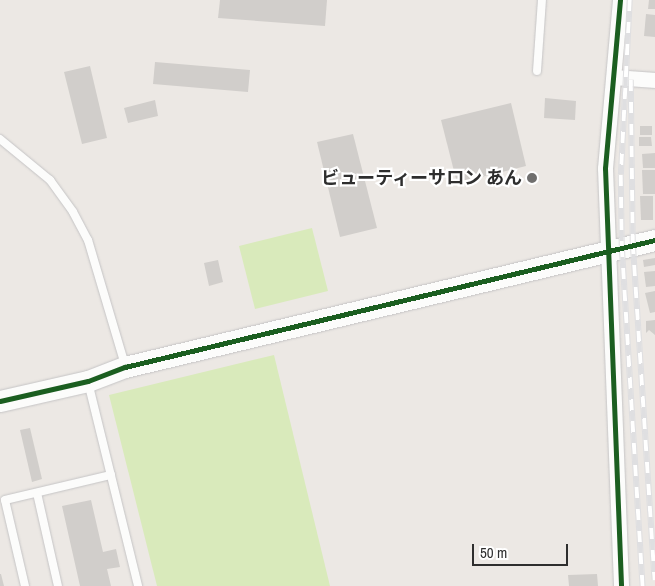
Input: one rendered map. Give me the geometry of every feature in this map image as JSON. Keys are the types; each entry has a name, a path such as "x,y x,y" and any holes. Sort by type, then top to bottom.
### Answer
{"street":[{"path":"620,0 604,168 621,586"},
{"path":"614,77 655,80"},
{"path":"0,401 88,380 125,367 655,240"}],"lane":[{"path":"537,71 542,0"},
{"path":"0,138 50,180 73,212 88,240 125,367"},
{"path":"88,380 138,586"},
{"path":"25,586 5,500 111,475"},
{"path":"37,493 58,586"}],"green space":[{"path":"312,228 328,291 255,309 239,246"},
{"path":"274,355 330,586 157,586 109,395"}],"building":[{"path":"220,0 327,0 325,26 218,18"},
{"path":"649,0 655,0 655,9 648,9"},
{"path":"646,14 655,15 655,37 644,36"},
{"path":"155,62 250,70 248,92 153,84"},
{"path":"90,66 107,138 82,144 64,72"},
{"path":"545,98 576,101 575,120 544,118"},
{"path":"155,100 158,116 128,123 124,108"},
{"path":"511,103 526,166 457,183 441,120"},
{"path":"640,126 652,126 652,135 640,135"},
{"path":"353,134 377,228 340,237 317,142"},
{"path":"639,137 651,137 652,146 639,146"},
{"path":"655,153 655,168 643,168 642,154"},
{"path":"642,170 655,170 655,194 643,194"},
{"path":"640,196 653,196 653,220 641,220"},
{"path":"655,258 655,265 644,267 643,260"},
{"path":"218,260 223,282 209,286 204,263"},
{"path":"655,271 655,286 646,287 644,272"},
{"path":"655,291 655,312 650,313 645,293"},
{"path":"655,320 655,335 649,330 646,333 646,321"},
{"path":"30,428 42,479 32,482 20,430"},
{"path":"91,500 103,552 116,549 120,567 107,569 111,586 80,586 62,506"},
{"path":"1,574 4,586 0,586"},
{"path":"597,574 598,586 569,586 568,575"}],"railway":[{"path":"630,0 621,175 622,246 643,586"},
{"path":"631,80 633,243 655,580"}],"cycle path":[{"path":"620,0 605,168 621,586"},
{"path":"0,401 88,381 125,367 655,240"}],"place":[{"name":"ビューティーサロン あん","path":"532,178"}]}
